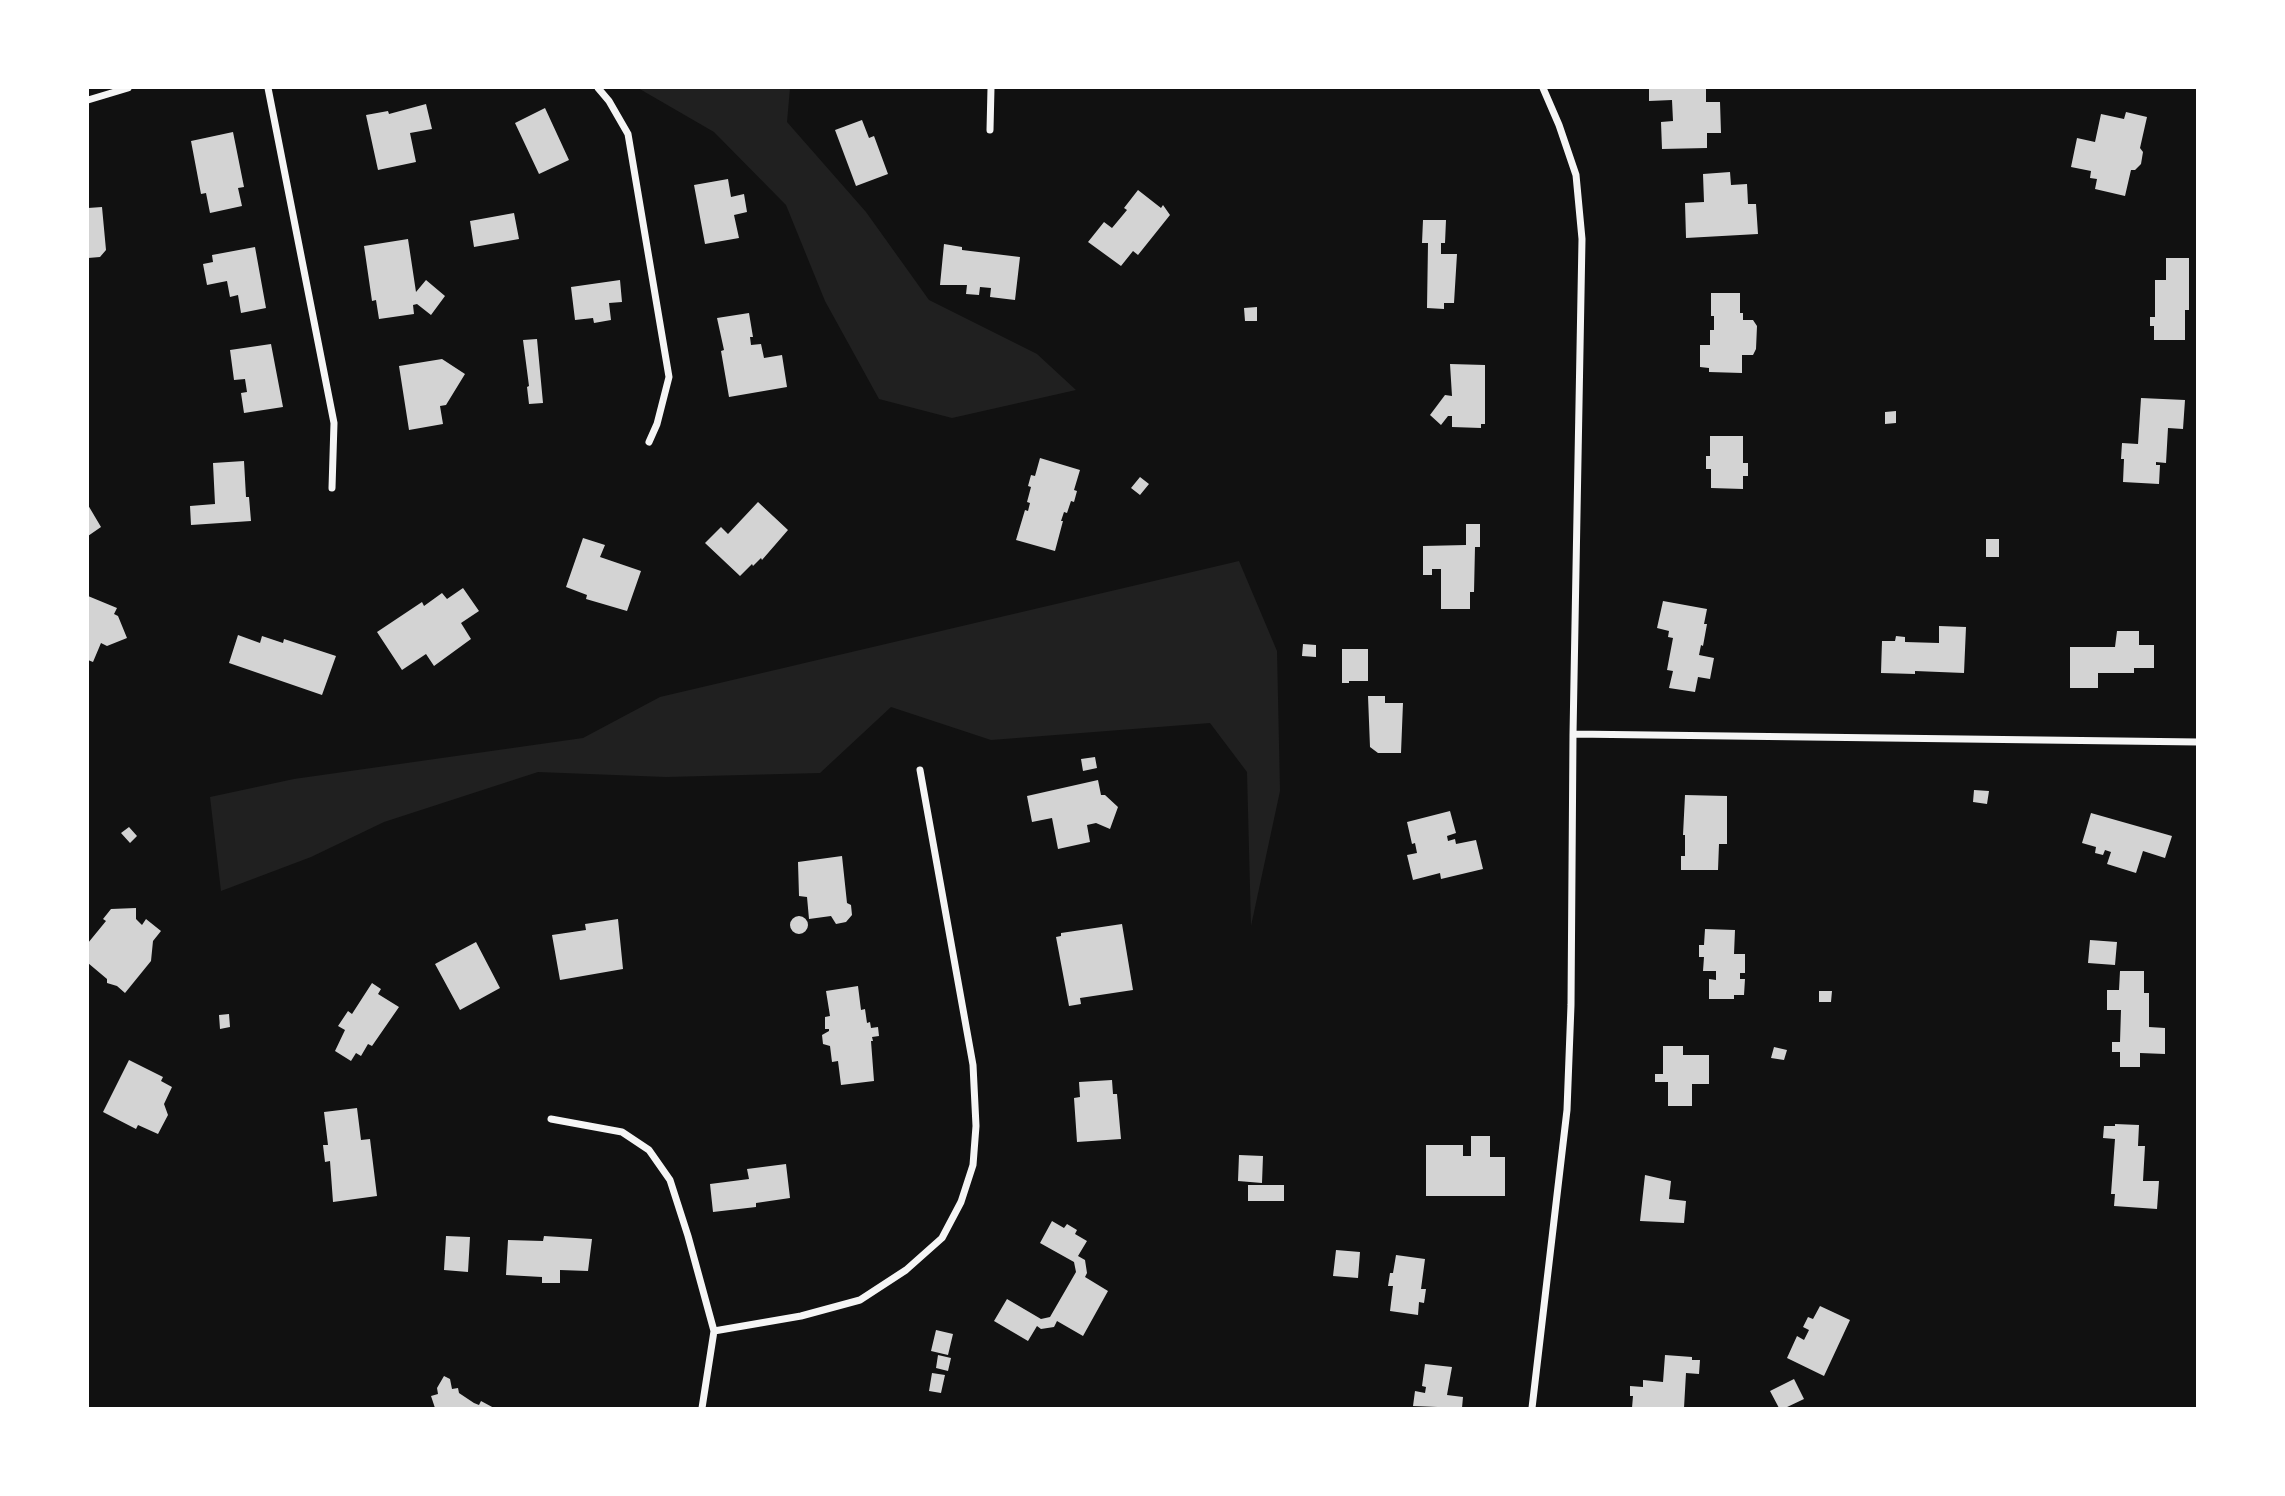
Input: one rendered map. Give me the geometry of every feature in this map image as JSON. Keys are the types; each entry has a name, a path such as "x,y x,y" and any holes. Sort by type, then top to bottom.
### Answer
{"street":[{"path":"88,100 128,88"},
{"path":"268,88 334,423 332,488"},
{"path":"598,88 610,101 628,134 669,377 657,424 649,442"},
{"path":"990,130 991,88"},
{"path":"1532,1409 1567,1110 1571,1005 1582,239 1576,175 1543,88"},
{"path":"1573,734 2197,743"},
{"path":"714,1331 801,1316 860,1300 906,1270 942,1238 961,1202 974,1152 976,1126 972,1065 920,770"},
{"path":"551,1119 622,1132 649,1150 670,1180 714,1331 702,1409"}],"shaded area":[{"path":"638,88 790,88 787,122 866,212 929,300 1037,354 1076,390 952,418 879,399 825,301 786,205 714,132"},
{"path":"1239,561 1277,651 1280,791 1251,926 1247,772 1210,723 991,740 891,707 820,773 666,777 538,772 384,822 311,857 221,891 210,797 294,779 583,738 660,697"}],"building":[{"path":"1649,88 1706,88 1706,102 1720,102 1721,133 1707,133 1707,148 1662,149 1661,122 1673,121 1672,100 1649,101"},
{"path":"426,104 432,129 410,133 416,162 378,170 366,115 388,111 389,114"},
{"path":"545,108 569,160 539,174 515,123"},
{"path":"2126,112 2147,117 2140,148 2143,152 2141,164 2131,170 2125,196 2095,189 2097,179 2090,178 2091,171 2071,167 2077,138 2095,142 2101,114 2124,119"},
{"path":"862,120 869,138 874,136 888,174 856,186 835,130"},
{"path":"233,132 244,187 238,188 242,206 210,213 206,193 201,194 191,141"},
{"path":"1730,172 1731,185 1747,184 1748,204 1756,204 1758,234 1686,238 1685,203 1704,202 1703,174"},
{"path":"728,179 731,197 744,194 747,212 734,215 739,238 705,244 694,185"},
{"path":"1138,190 1161,208 1163,205 1170,215 1138,255 1133,251 1121,266 1088,242 1104,222 1112,228 1127,210 1124,208"},
{"path":"102,207 106,250 100,257 88,258 88,208"},
{"path":"514,213 519,239 474,247 470,221"},
{"path":"1423,220 1446,220 1445,243 1441,243 1441,254 1457,254 1454,303 1444,303 1444,309 1427,308 1428,243 1422,243"},
{"path":"408,239 416,292 426,280 445,296 431,315 417,304 413,305 414,314 379,319 376,300 372,301 364,246"},
{"path":"944,244 962,247 962,250 1020,257 1015,300 990,297 991,288 980,287 979,295 966,294 967,285 940,285"},
{"path":"255,247 266,308 241,313 238,295 230,297 227,281 207,285 203,264 213,262 212,255"},
{"path":"2166,258 2189,258 2189,310 2185,310 2185,340 2154,340 2154,326 2150,326 2150,317 2155,317 2155,280 2166,280"},
{"path":"620,280 622,302 609,303 611,320 594,323 593,318 575,320 571,287"},
{"path":"1711,293 1740,293 1740,313 1743,313 1743,320 1753,320 1757,326 1756,349 1753,355 1742,355 1742,373 1709,372 1709,368 1700,367 1700,345 1710,345 1710,330 1714,330"},
{"path":"1257,307 1257,321 1245,321 1244,308"},
{"path":"749,313 753,337 750,337 751,345 761,344 764,358 782,355 787,387 729,397 721,351 724,350 717,318"},
{"path":"537,339 543,403 529,404 523,340"},
{"path":"271,344 283,407 244,413 241,393 247,392 245,379 234,380 230,350"},
{"path":"442,359 465,374 446,405 440,406 443,424 409,430 399,366"},
{"path":"1450,364 1485,365 1485,424 1481,424 1481,428 1452,427 1452,416 1448,416 1441,425 1430,415 1445,395 1452,396"},
{"path":"2141,398 2185,400 2183,429 2168,428 2166,463 2156,462 2156,465 2160,465 2159,484 2123,482 2122,443 2138,444"},
{"path":"1896,411 1896,423 1885,424 1885,412"},
{"path":"1710,436 1743,436 1743,463 1748,463 1748,476 1743,476 1743,489 1711,488 1711,469 1706,469 1706,456 1710,456"},
{"path":"1040,458 1080,470 1074,490 1077,491 1074,502 1071,501 1067,513 1064,512 1055,551 1016,540 1025,510 1028,511 1030,503 1027,502 1031,475 1035,476"},
{"path":"244,461 246,497 249,497 251,521 191,525 190,506 215,504 213,463"},
{"path":"1140,477 1149,484 1140,495 1131,488"},
{"path":"758,502 788,530 762,560 761,558 753,566 752,564 740,576 705,543 721,527 728,534"},
{"path":"88,505 101,527 88,536"},
{"path":"1466,524 1480,524 1480,547 1475,547 1474,592 1470,592 1470,609 1441,609 1441,569 1432,569 1432,575 1423,575 1423,546 1466,545"},
{"path":"583,538 605,545 600,557 641,571 627,611 586,599 587,595 566,587"},
{"path":"1986,539 1999,539 1999,557 1986,557"},
{"path":"463,588 479,611 461,623 471,639 434,666 426,654 402,670 377,632 422,602 424,606 442,593 447,599"},
{"path":"88,596 117,608 114,614 118,616 127,638 107,646 101,643 93,662 88,660"},
{"path":"1663,601 1707,609 1704,624 1707,624 1699,655 1714,658 1710,679 1698,677 1695,692 1669,688 1673,671 1667,670 1673,638 1668,637 1669,631 1657,628"},
{"path":"1939,626 1966,627 1964,673 1881,673 1882,641 1895,641 1896,636 1905,637 1905,642 1939,643"},
{"path":"2117,631 2139,631 2139,645 2154,645 2154,668 2134,668 2134,673 2098,673 2098,688 2070,688 2070,647 2115,647"},
{"path":"238,635 260,643 262,636 283,643 284,639 336,656 322,695 229,663"},
{"path":"1303,644 1316,645 1316,657 1302,656"},
{"path":"1342,649 1368,649 1368,681 1342,683"},
{"path":"1368,696 1385,696 1385,703 1403,703 1401,753 1378,753 1370,747"},
{"path":"1095,757 1097,768 1083,771 1081,759"},
{"path":"1098,780 1101,795 1105,795 1118,807 1110,829 1096,823 1087,825 1090,842 1058,849 1052,818 1032,822 1027,796"},
{"path":"1974,790 1989,791 1987,804 1973,802"},
{"path":"1685,795 1727,796 1727,844 1719,844 1718,870 1681,870 1681,856 1685,856"},
{"path":"1450,811 1456,833 1447,836 1448,841 1455,839 1456,844 1476,840 1483,869 1441,879 1440,873 1413,880 1407,855 1417,853 1407,822"},
{"path":"2091,813 2172,836 2165,858 2143,851 2136,873 2107,864 2111,852 2105,850 2103,855 2095,853 2096,847 2082,843"},
{"path":"129,827 137,836 130,843 121,833"},
{"path":"842,856 847,903 851,905 852,915 846,922 836,924 831,916 809,919 807,897 799,896 798,862"},
{"path":"136,908 136,919 142,925 146,919 161,931 153,941 151,961 125,993 117,986 107,983 107,979 88,963 88,943 106,921 103,919 111,909"},
{"path":"799,916 805,919 808,925 805,931 799,934 793,931 790,925 793,919"},
{"path":"618,919 623,969 560,980 552,935 586,930 585,924"},
{"path":"1122,924 1133,990 1080,998 1081,1004 1069,1006 1056,937 1061,936 1061,933"},
{"path":"1705,929 1735,930 1734,954 1745,954 1745,973 1740,973 1740,979 1745,979 1744,995 1734,995 1734,999 1709,999 1709,979 1716,980 1716,971 1703,971 1704,957 1699,957 1699,945 1704,945"},
{"path":"2090,940 2117,942 2115,965 2088,963"},
{"path":"476,942 500,988 460,1010 435,964"},
{"path":"2120,971 2144,971 2144,993 2149,993 2149,1027 2165,1028 2165,1054 2140,1053 2140,1067 2120,1067 2120,1052 2112,1052 2112,1042 2120,1042 2121,1010 2107,1010 2107,990 2119,990"},
{"path":"372,983 381,989 378,994 399,1007 372,1046 368,1044 361,1056 356,1053 351,1061 335,1051 345,1030 338,1026 348,1011 352,1014"},
{"path":"858,986 861,1010 865,1009 867,1023 870,1022 871,1028 878,1027 879,1036 872,1037 871,1041 874,1081 841,1085 838,1061 832,1062 830,1046 823,1044 822,1035 829,1031 825,1029 825,1017 830,1016 826,991"},
{"path":"1819,991 1832,991 1831,1002 1819,1002"},
{"path":"229,1014 230,1027 220,1029 219,1015"},
{"path":"1663,1046 1683,1046 1683,1055 1709,1055 1709,1084 1692,1084 1692,1106 1668,1106 1668,1082 1655,1082 1655,1074 1663,1074"},
{"path":"1774,1047 1787,1050 1784,1060 1771,1058"},
{"path":"129,1060 163,1077 161,1081 172,1087 164,1104 168,1115 158,1134 138,1125 136,1129 103,1112"},
{"path":"1112,1080 1113,1094 1117,1094 1121,1139 1077,1142 1074,1098 1080,1097 1079,1082"},
{"path":"357,1108 361,1140 370,1139 377,1196 333,1202 330,1161 325,1162 323,1145 328,1145 324,1112"},
{"path":"2139,1125 2138,1146 2145,1146 2143,1181 2159,1181 2157,1209 2114,1206 2115,1194 2111,1194 2115,1139 2103,1138 2104,1126"},
{"path":"1471,1136 1490,1136 1490,1157 1505,1157 1505,1196 1426,1196 1426,1145 1463,1145 1463,1156 1471,1156"},
{"path":"1239,1155 1263,1156 1262,1183 1238,1181"},
{"path":"786,1164 790,1198 756,1203 756,1207 713,1212 710,1184 749,1179 747,1169"},
{"path":"1645,1175 1671,1181 1669,1199 1686,1201 1684,1223 1640,1221"},
{"path":"1248,1185 1284,1185 1284,1201 1248,1201"},
{"path":"1052,1221 1064,1228 1067,1224 1077,1230 1075,1234 1087,1241 1078,1256 1085,1260 1085,1277 1108,1291 1083,1336 1057,1321 1054,1327 1041,1329 1037,1326 1028,1341 994,1321 1007,1299 1041,1319 1050,1317 1076,1272 1074,1262 1040,1243"},
{"path":"446,1236 470,1237 468,1272 444,1270"},
{"path":"544,1236 592,1239 588,1271 560,1270 560,1283 542,1283 542,1277 506,1275 508,1240 543,1241"},
{"path":"1336,1250 1360,1252 1358,1278 1333,1276"},
{"path":"1396,1255 1425,1259 1421,1289 1426,1289 1424,1303 1419,1302 1418,1315 1390,1311 1393,1286 1388,1286"},
{"path":"1820,1306 1850,1320 1824,1376 1787,1358 1797,1336 1804,1340 1809,1330 1803,1327 1808,1317 1813,1319"},
{"path":"936,1330 953,1334 948,1355 931,1351"},
{"path":"938,1355 951,1358 948,1371 936,1368"},
{"path":"1665,1355 1700,1360 1699,1374 1686,1373 1684,1408 1632,1408 1630,1386 1643,1387 1643,1380 1663,1382"},
{"path":"1425,1364 1452,1367 1447,1395 1463,1397 1462,1408 1413,1406 1415,1391 1425,1393 1426,1387 1422,1386"},
{"path":"932,1373 945,1375 941,1393 929,1391"},
{"path":"444,1376 450,1379 452,1389 458,1388 459,1393 474,1403 479,1405 481,1401 494,1408 435,1408 431,1396 438,1394 437,1388"},
{"path":"1794,1379 1804,1399 1779,1408 1770,1391"}]}
